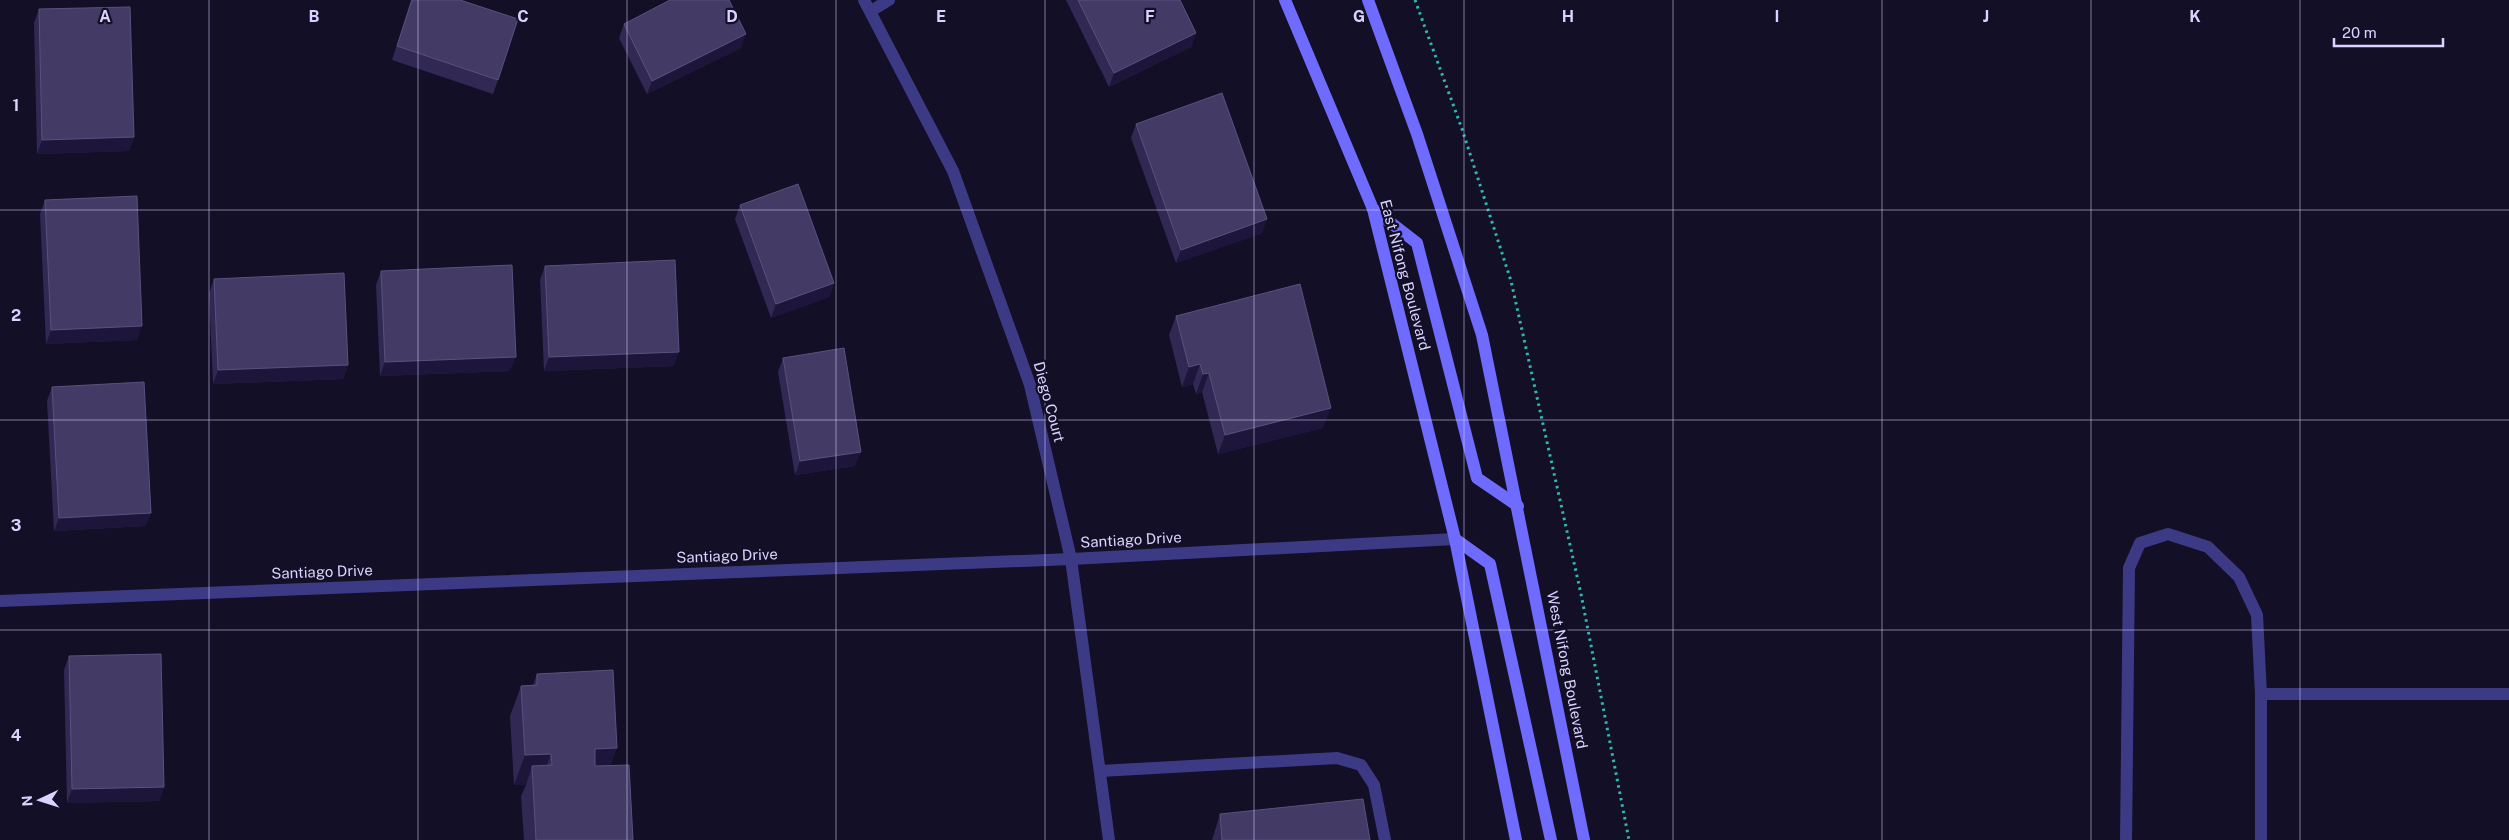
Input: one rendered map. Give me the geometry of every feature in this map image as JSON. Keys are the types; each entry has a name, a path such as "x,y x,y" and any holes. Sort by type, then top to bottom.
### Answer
{"main road":[{"name":"East Nifong Boulevard","path":"1285,0 1373,209 1455,539"},
{"path":"1368,0 1417,134 1482,335 1518,506"},
{"path":"1373,209 1417,243 1476,478 1518,506"},
{"name":"West Nifong Boulevard","path":"1518,506 1584,840"},
{"path":"1455,539 1516,840"},
{"path":"1455,539 1490,564 1551,840"}],"street":[{"path":"867,6 889,0"},
{"name":"Diego Court","path":"867,6 952,171 1030,386 1071,559 1109,840"},
{"path":"2126,840 2129,568 2140,543 2168,534 2208,547 2239,577 2256,615 2262,694 2261,840"},
{"name":"Santiago Drive","path":"0,601 1071,559 1455,539"},
{"path":"2262,694 2509,694"},
{"path":"1100,771 1337,758 1361,765 1374,785 1385,840"}],"path":[{"path":"1416,0 1462,129 1511,281 1581,594 1629,840"}],"building":[{"path":"412,0 460,0 518,19 498,80 397,46"},
{"path":"670,0 729,0 746,34 652,81 624,24"},
{"path":"1078,0 1180,0 1196,33 1114,73"},
{"path":"130,7 134,137 42,140 39,9"},
{"path":"1222,93 1267,219 1181,250 1136,124"},
{"path":"798,184 834,283 776,304 740,205"},
{"path":"137,196 142,326 51,330 45,200"},
{"path":"675,260 679,352 549,357 545,266"},
{"path":"512,265 516,357 385,362 381,271"},
{"path":"344,273 348,365 218,370 214,279"},
{"path":"1300,284 1331,408 1225,435 1209,373 1203,374 1200,364 1189,367 1176,316"},
{"path":"844,348 861,452 800,461 783,358"},
{"path":"144,382 151,513 59,518 52,387"},
{"path":"161,654 164,787 72,789 69,656"},
{"path":"613,670 617,748 595,749 595,766 629,765 633,840 536,840 532,766 552,765 551,754 525,755 521,686 537,685 537,674"},
{"path":"1363,799 1370,840 1222,840 1220,814"}]}
